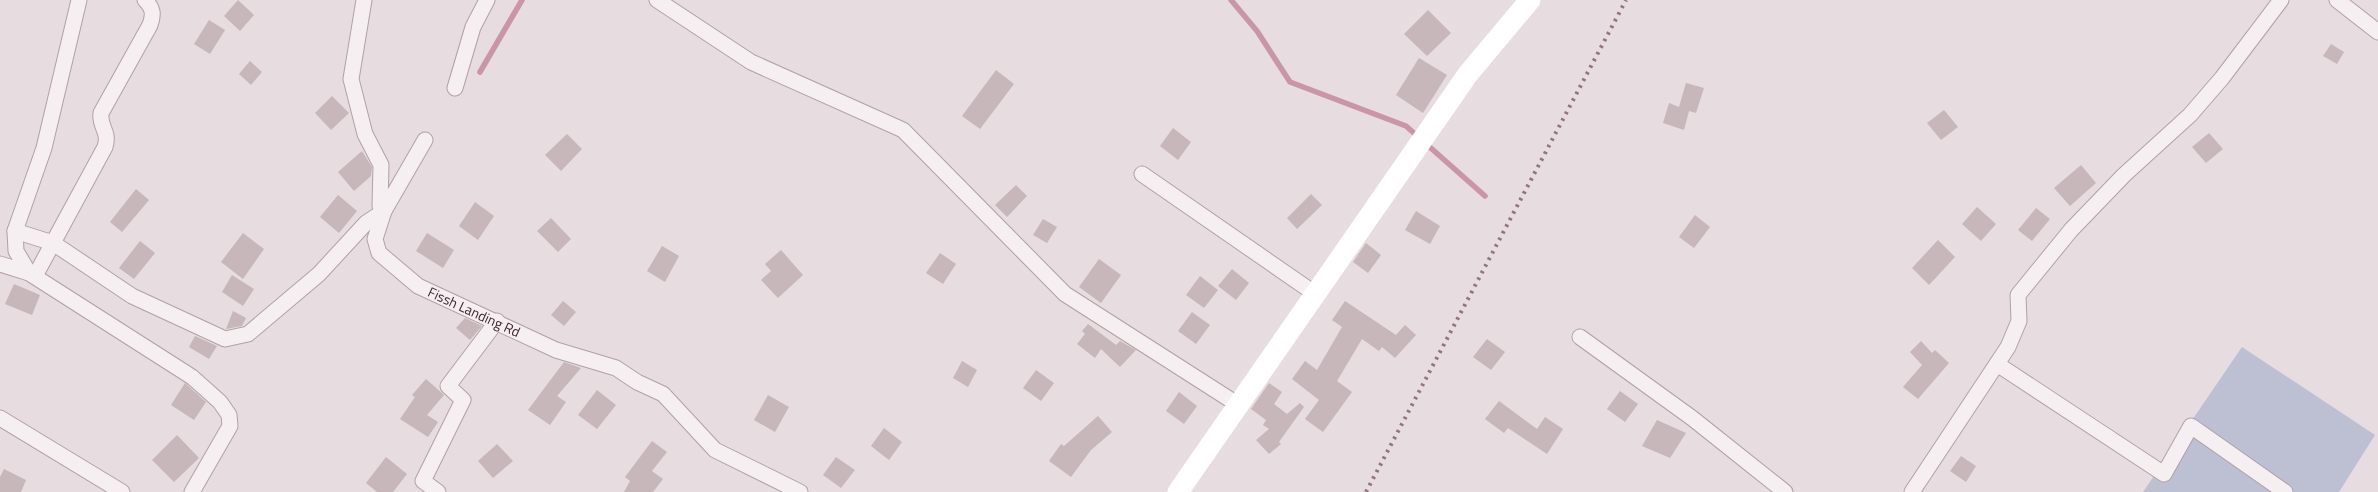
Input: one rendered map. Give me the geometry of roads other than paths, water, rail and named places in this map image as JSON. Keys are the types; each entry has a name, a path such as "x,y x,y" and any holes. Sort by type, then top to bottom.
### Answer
{"main road":[{"path":"1178,492 1314,292 1468,74 1530,0"}],"street":[{"path":"32,274 53,243 105,147 108,137 100,118 101,113 154,15 144,0"},
{"name":"Fissh Landing Rd","path":"364,0 351,79 365,134 381,165 380,206 384,211 375,239 379,253 393,267 418,286 556,350 616,368 637,382 663,394 715,450 800,492"},
{"path":"455,88 473,27 487,0"},
{"path":"657,0 751,62 903,130 1065,294 1237,404"},
{"path":"1912,492 1997,364 2019,321 2018,295 2071,230 2124,175 2190,115 2222,78 2281,0"},
{"path":"2337,0 2378,32"},
{"path":"32,274 16,251 15,231 44,148 76,1"},
{"path":"15,231 53,243 132,296 224,339 248,334 320,274 366,224 384,211 425,140"},
{"path":"1142,174 1314,292"},
{"path":"0,264 32,274 192,377 220,402 229,415 230,426 192,492"},
{"path":"438,492 423,481 463,400 448,386 497,322"},
{"path":"1580,337 1692,418 1785,492"},
{"path":"1997,364 2164,474 2191,426 2285,492"},
{"path":"0,418 122,492"}],"waterway":[{"path":"480,72 522,0"},
{"path":"1231,0 1257,31 1290,82 1406,126 1485,196"}],"railway":[{"path":"1366,492 1626,0"}]}
